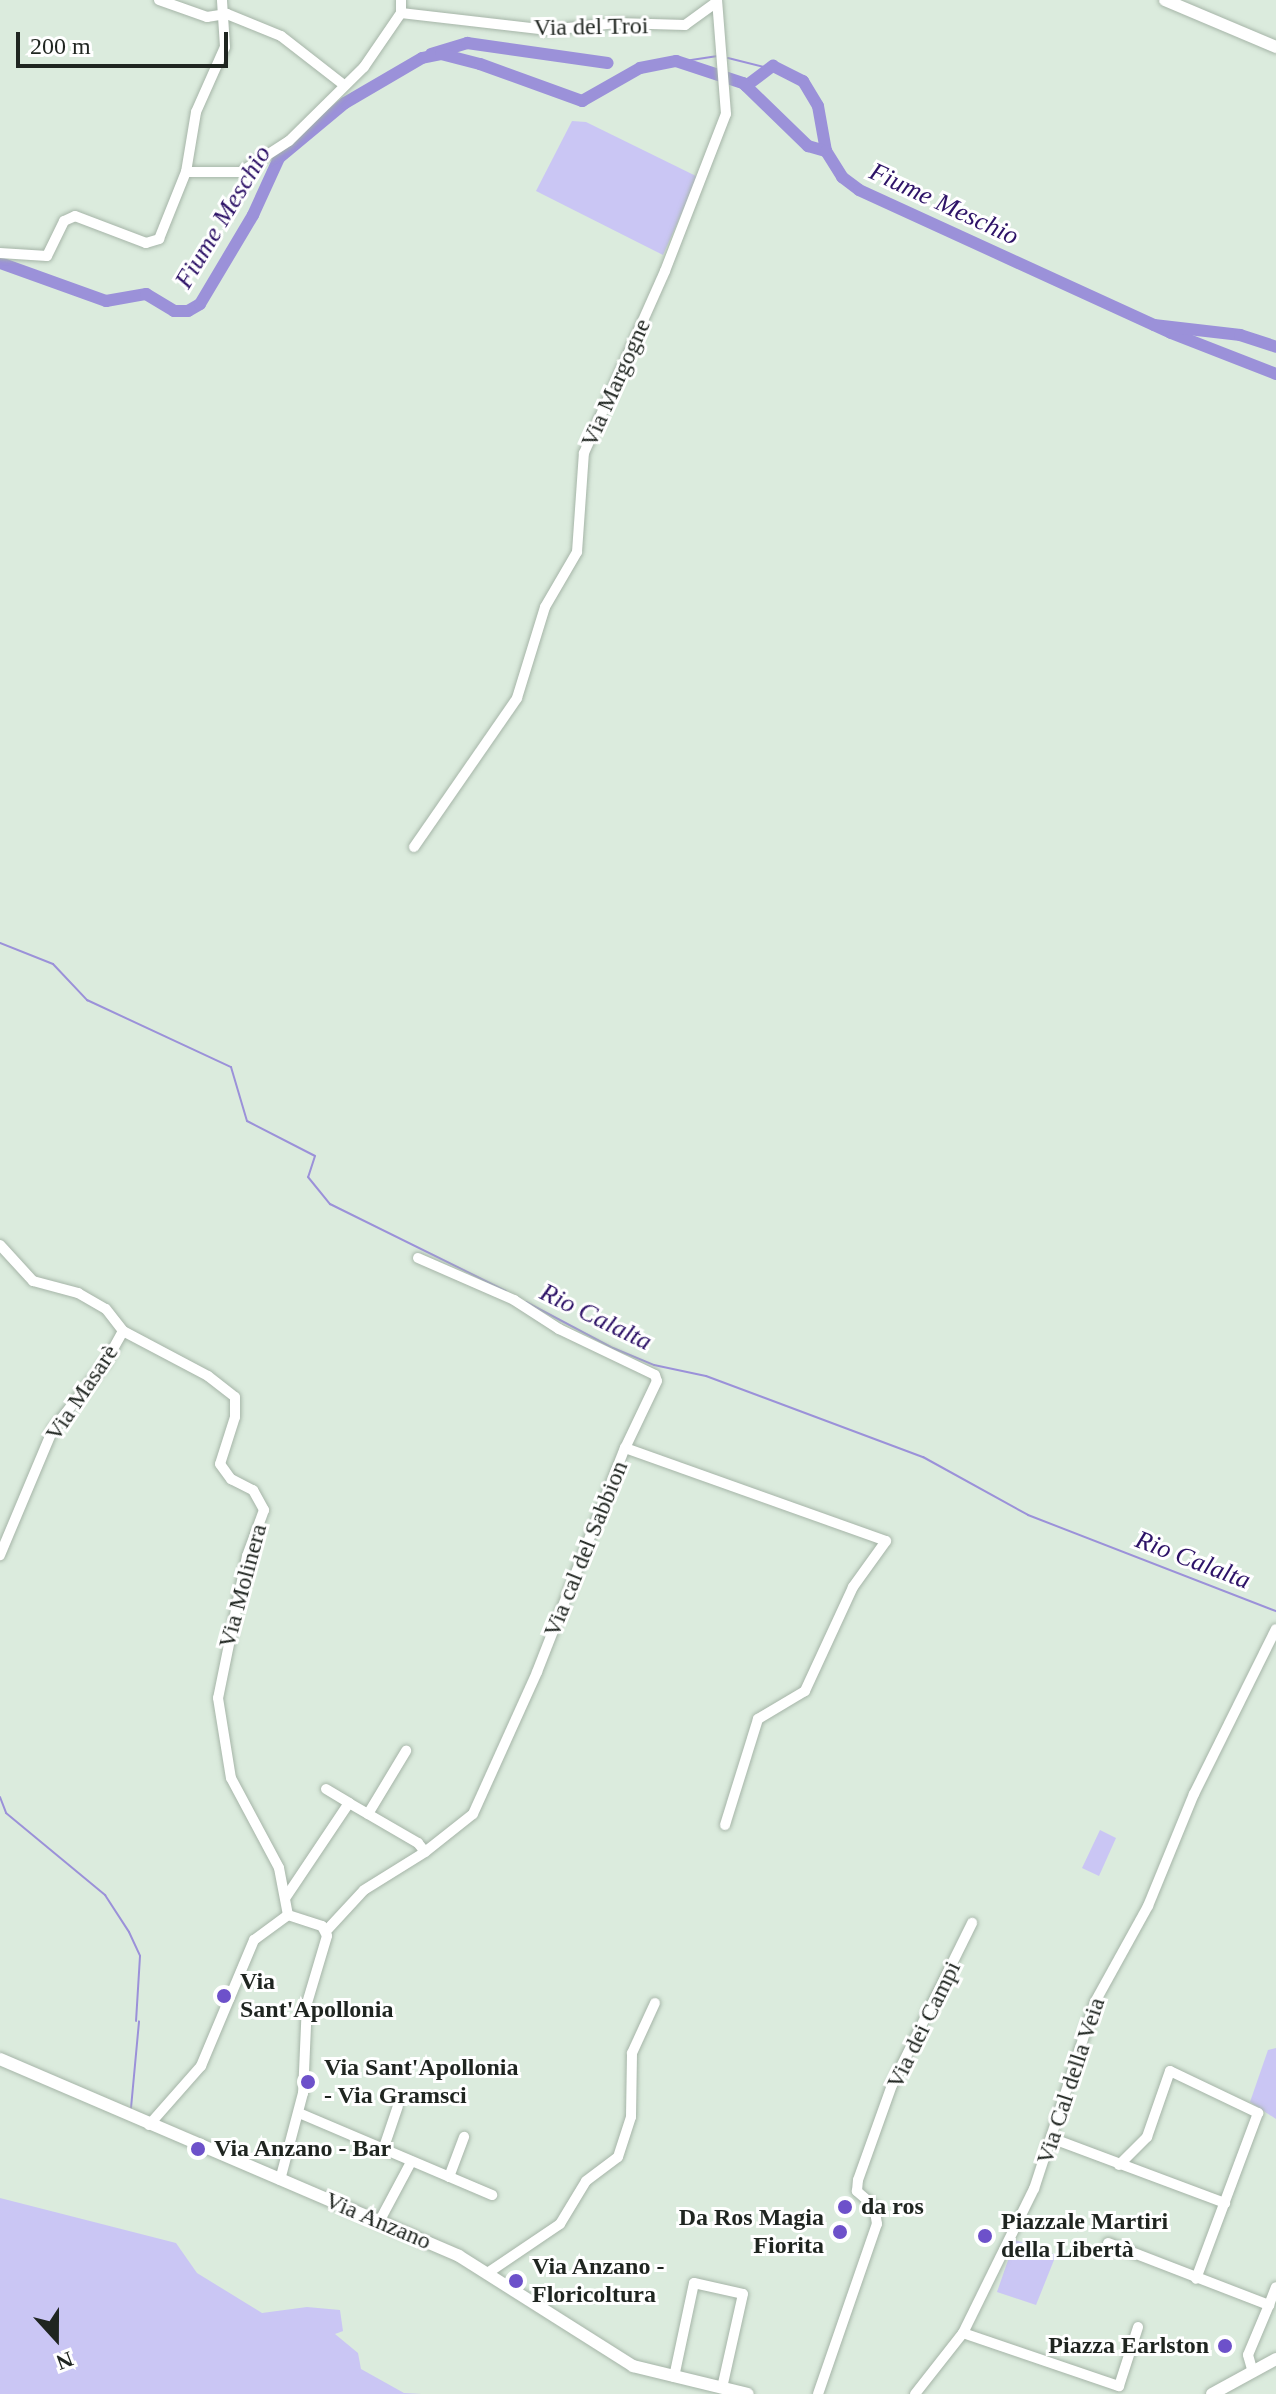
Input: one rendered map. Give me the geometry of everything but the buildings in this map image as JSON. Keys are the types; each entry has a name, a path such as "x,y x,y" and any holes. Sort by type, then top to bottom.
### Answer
{"main road":[{"path":"1165,0 1276,47"},
{"name":"Via Anzano","path":"0,2059 489,2272 626,2361 715,2389 748,2394"},
{"path":"1212,2394 1264,2365"},
{"path":"1222,2394 1240,2379"}],"street":[{"path":"159,0 207,17 223,14 281,36 344,85"},
{"path":"0,253 47,256 64,221 75,216 153,243 186,172 191,129 225,47 222,0"},
{"path":"186,172 241,172 289,141 364,67 401,13 401,0"},
{"name":"Via del Troi","path":"401,13 528,30 617,23 685,25 716,2"},
{"name":"Via Margogne","path":"414,847 517,698 545,607 577,552 584,453 709,161 726,114 716,2"},
{"name":"Via Masarè","path":"0,1245 33,1281 78,1293 106,1309 123,1331 105,1363 53,1429 0,1555"},
{"path":"418,1258 514,1300 559,1329 655,1375 657,1381 625,1448"},
{"name":"Via Molinera","path":"123,1331 208,1376 235,1397 235,1417 220,1464 231,1479 253,1490 264,1510 247,1556 218,1698 231,1778 247,1815 273,1855 286,1897 288,1915"},
{"name":"Via cal del Sabbion","path":"425,1852 473,1814 537,1672 625,1448 886,1541 853,1587 805,1691 758,1719 725,1825"},
{"name":"Via Cal della Veia","path":"915,2394 963,2333 1034,2189 1095,2002 1148,1906 1198,1785 1276,1629"},
{"path":"368,1814 406,1751"},
{"path":"280,2180 299,2113 307,2003 327,1930 364,1890 425,1852 326,1789"},
{"path":"286,1897 349,1803"},
{"path":"149,2125 201,2066 250,1947 267,1927 288,1915 327,1930"},
{"name":"Via dei Campi","path":"818,2394 877,2224 874,2206 857,2191 858,2180 892,2085 972,1923"},
{"path":"489,2272 560,2224 586,2181 618,2157 631,2117 632,2053 655,2003"},
{"path":"1119,2165 1147,2137 1170,2071 1258,2113 1196,2279"},
{"path":"383,2150 398,2106"},
{"path":"299,2113 492,2195"},
{"path":"449,2177 464,2137"},
{"path":"1051,2138 1225,2203"},
{"path":"379,2222 411,2162"},
{"path":"1108,2243 1269,2305"},
{"path":"674,2377 694,2283 743,2294 715,2389"},
{"path":"1264,2365 1248,2360 1276,2287"},
{"path":"963,2333 1121,2390 1138,2327"}],"shaded area":[{"path":"572,121 586,122 698,177 663,255 536,191"},
{"path":"1100,1830 1116,1838 1099,1876 1082,1868"},
{"path":"1276,2048 1276,2119 1250,2102 1268,2050"},
{"path":"0,2198 176,2243 197,2273 262,2313 307,2307 340,2310 343,2331 335,2334 358,2353 361,2369 404,2393 422,2394 0,2394"},
{"path":"1015,2240 1056,2255 1036,2305 997,2292"}],"waterway":[{"path":"431,54 467,43 608,63"},
{"name":"Fiume Meschio","path":"0,263 106,301 146,294 174,311 188,311 200,304 253,215 279,158 345,103 422,58 441,54 480,64 582,101 640,68 676,61 743,83 808,146 826,151 842,177 859,190 1171,333 1276,374"},
{"path":"678,62 718,56"},
{"path":"728,58 765,67"},
{"path":"746,86 773,66 803,81 818,106 826,151"},
{"path":"1154,325 1240,335 1276,347"},
{"name":"Rio Calalta","path":"0,943 53,964 87,1000 231,1067 247,1121 315,1156 308,1177 330,1204 506,1291"},
{"name":"Rio Calalta","path":"526,1302 613,1348 654,1365 706,1376 923,1457 1028,1515 1276,1611"},
{"path":"0,1797 6,1813 105,1895 129,1932 140,1956 136,2021"},
{"path":"131,2108 139,2021"}],"place":[{"name":"Via Sant'Apollonia","path":"224,1996"},
{"name":"Via Sant'Apollonia - Via Gramsci","path":"308,2082"},
{"name":"Via Anzano - Bar","path":"198,2149"},
{"name":"da ros","path":"845,2207"},
{"name":"Da Ros Magia Fiorita","path":"840,2232"},
{"name":"Piazzale Martiri della Libertà","path":"985,2236"},
{"name":"Via Anzano - Floricoltura","path":"516,2281"},
{"name":"Piazza Earlston","path":"1225,2346"}]}
